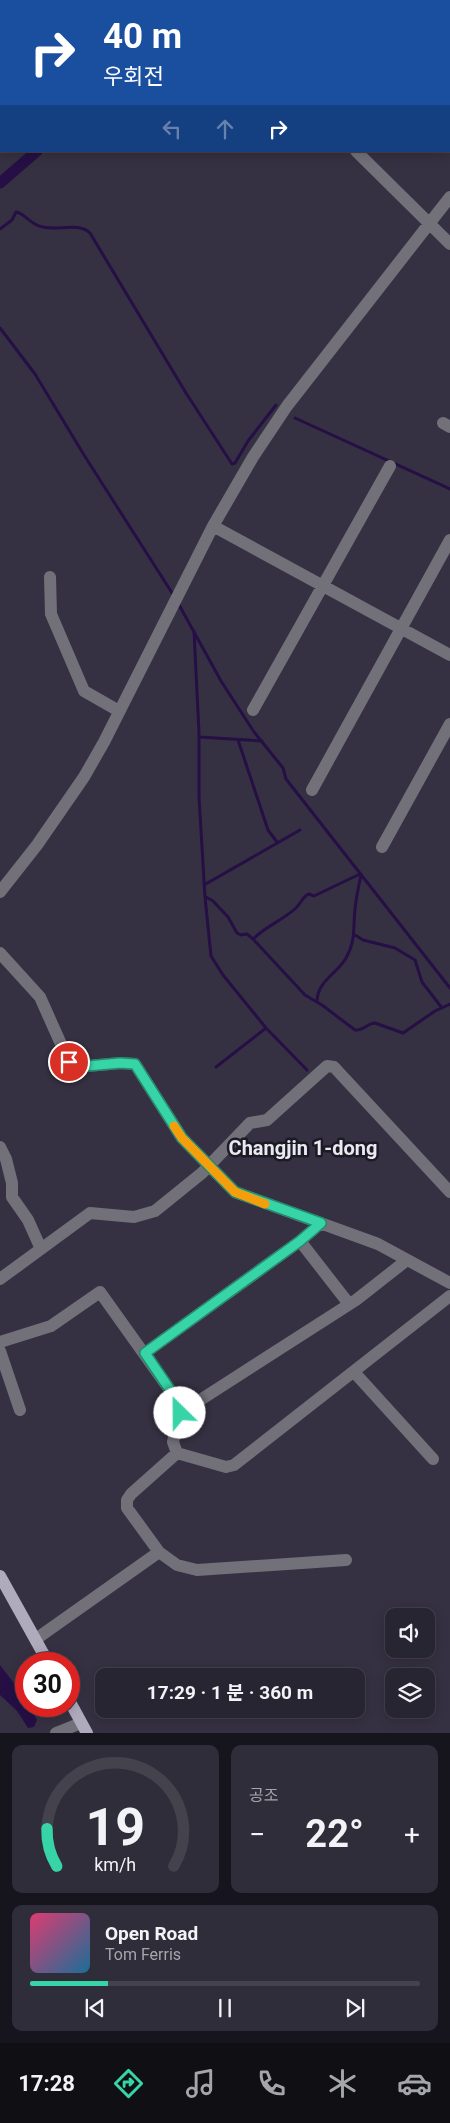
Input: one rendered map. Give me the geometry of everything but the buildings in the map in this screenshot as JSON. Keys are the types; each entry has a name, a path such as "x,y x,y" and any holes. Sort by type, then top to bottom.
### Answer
{"main road":[{"path":"0,1576 43,1652"}],"street":[{"path":"357,152 450,244"},
{"path":"0,892 37,845 84,777 104,742 213,526 253,457 287,406 450,197"},
{"path":"253,710 390,466"},
{"path":"213,526 450,655"},
{"path":"312,790 450,540"},
{"path":"50,577 51,614 84,691 118,711"},
{"path":"382,847 450,724"},
{"path":"0,953 40,997 69,1062 76,1067 120,1063 135,1064 182,1138 235,1192 378,1244 450,1283"},
{"path":"0,1279 90,1213 134,1217 155,1211 208,1166 250,1123 267,1120 327,1066 334,1067 450,1192"},
{"path":"0,1147 6,1159 12,1183 12,1197 28,1220 41,1249"},
{"path":"145,1353 300,1241 321,1223"},
{"path":"300,1241 349,1304"},
{"path":"180,1413 349,1304 407,1260"},
{"path":"0,1342 51,1326 100,1292 177,1400 180,1413 173,1442 177,1453"},
{"path":"177,1453 226,1466 234,1466 450,1296"},
{"path":"0,1351 20,1410"},
{"path":"354,1372 433,1459"},
{"path":"177,1453 131,1494 127,1500 127,1508 159,1552 177,1565 197,1570 346,1560"},
{"path":"36,1639 159,1552"},
{"path":"57,1732 84,1728"}],"shaded area":[{"path":"0,1665 15,1685 15,1709 0,1695"},
{"path":"21,1717 36,1717 37,1720 34,1727 28,1728"}],"waterway":[{"path":"0,183 36,152"},
{"path":"0,229 12,220 16,212 22,214 38,226 49,228 74,227 90,233 186,393 232,464 235,463 248,441 276,405"},
{"path":"0,328 35,374 174,596"},
{"path":"295,418 450,489"},
{"path":"178,603 221,681 254,732 283,768 286,779 450,988"},
{"path":"194,631 199,733 199,797 205,897 211,956 223,975 266,1028 307,1070"},
{"path":"199,737 262,741"},
{"path":"238,740 268,830 277,842"},
{"path":"204,885 300,830"},
{"path":"253,939 296,908 307,895 314,896 360,874"},
{"path":"317,1002 320,989 342,964 349,952 354,934 355,905 361,874"},
{"path":"206,897 213,901 228,917 237,933 241,935 247,934 253,939 305,995 322,1005 355,1030 375,1023 403,1033 435,1011 450,1004"},
{"path":"355,935 363,940 395,948 415,960 422,982 442,1008"},
{"path":"216,1067 266,1028"}],"slow traffic":[{"path":"174,1126 182,1138 235,1192 265,1204"}],"district":[{"name":"Changjin 1-dong","path":"303,1148"}],"route":[{"path":"69,1062 76,1067 120,1063 135,1064 150,1091 182,1138 235,1192 321,1223 300,1241 145,1353 177,1400 180,1413"}]}
